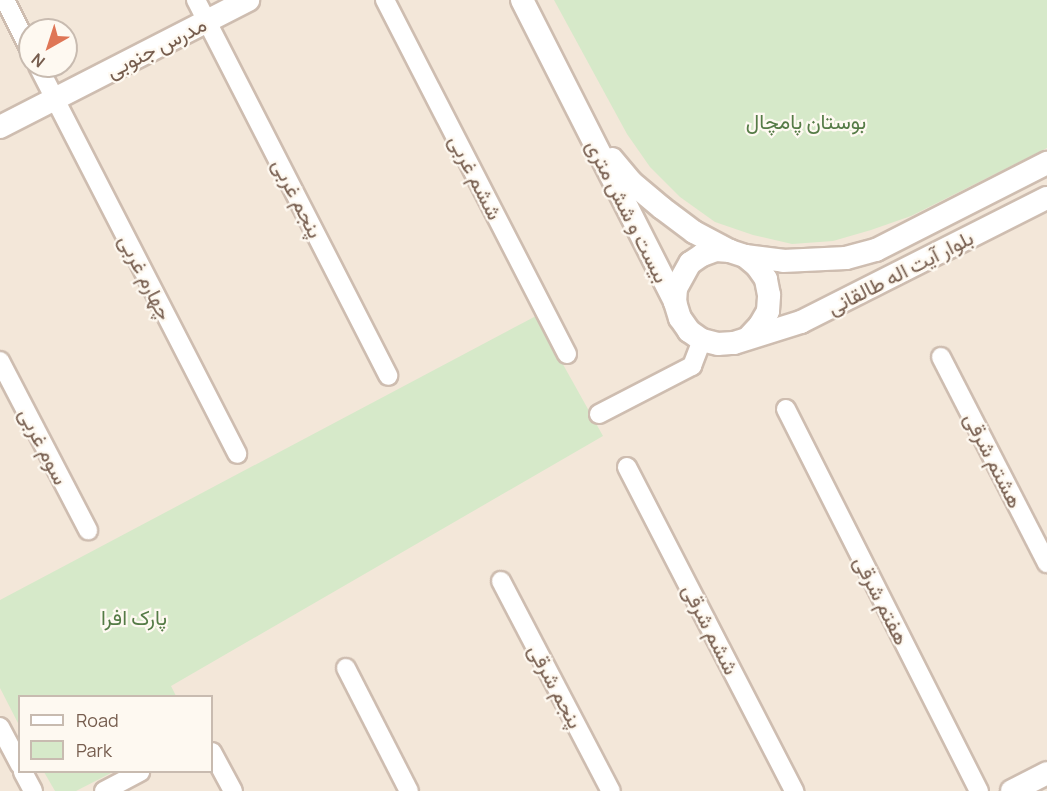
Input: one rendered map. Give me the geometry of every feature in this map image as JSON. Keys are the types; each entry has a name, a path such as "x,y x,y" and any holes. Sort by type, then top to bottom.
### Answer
{"street":[{"path":"5,0 18,26"},
{"name":"پنجم غربی","path":"196,0 388,376"},
{"name":"مدرس جنوبی","path":"0,127 248,0"},
{"name":"ششم غربی","path":"385,0 567,354"},
{"name":"بیست و شش متری","path":"522,0 675,302"},
{"name":"چهارم غربی","path":"44,78 237,454"},
{"name":"بیست و شش متری","path":"582,120 631,182 694,232 737,253"},
{"name":"بلوار آیت اله طالقانی","path":"737,253 783,261 846,258 876,250 1047,163"},
{"name":"بلوار آیت اله طالقانی","path":"749,337 801,322 1047,198"},
{"path":"716,250 737,253 757,266 766,279 769,295 768,311 760,325 749,337 734,343 718,344 702,340 689,331 680,318 675,302 676,288 690,263 702,255 716,250"},
{"path":"599,414 692,366 702,340"},
{"name":"هشتم شرقی","path":"941,357 1047,563"},
{"name":"سوم غربی","path":"0,361 88,530"},
{"name":"هفتم شرقی","path":"786,409 979,791"},
{"name":"ششم شرقی","path":"627,467 794,791"},
{"name":"پنجم شرقی","path":"501,581 611,791"},
{"path":"346,668 409,791"},
{"path":"0,727 18,761"},
{"path":"213,754 233,791"},
{"path":"24,773 33,791"},
{"path":"104,791 136,773"},
{"path":"1012,791 1047,773"}],"shaded area":[{"path":"0,0 1047,0 1047,791 0,791"}],"green space":[{"name":"بوستان پامچال","path":"554,0 1047,0 1047,148 911,216 871,230 833,241 792,244 753,235 715,222 680,197 650,167 627,134"},
{"name":"پارک افرا","path":"536,316 603,436 171,686 176,695 18,695 18,723 0,688 0,600"},
{"path":"45,773 111,773 76,791 55,791"}]}
